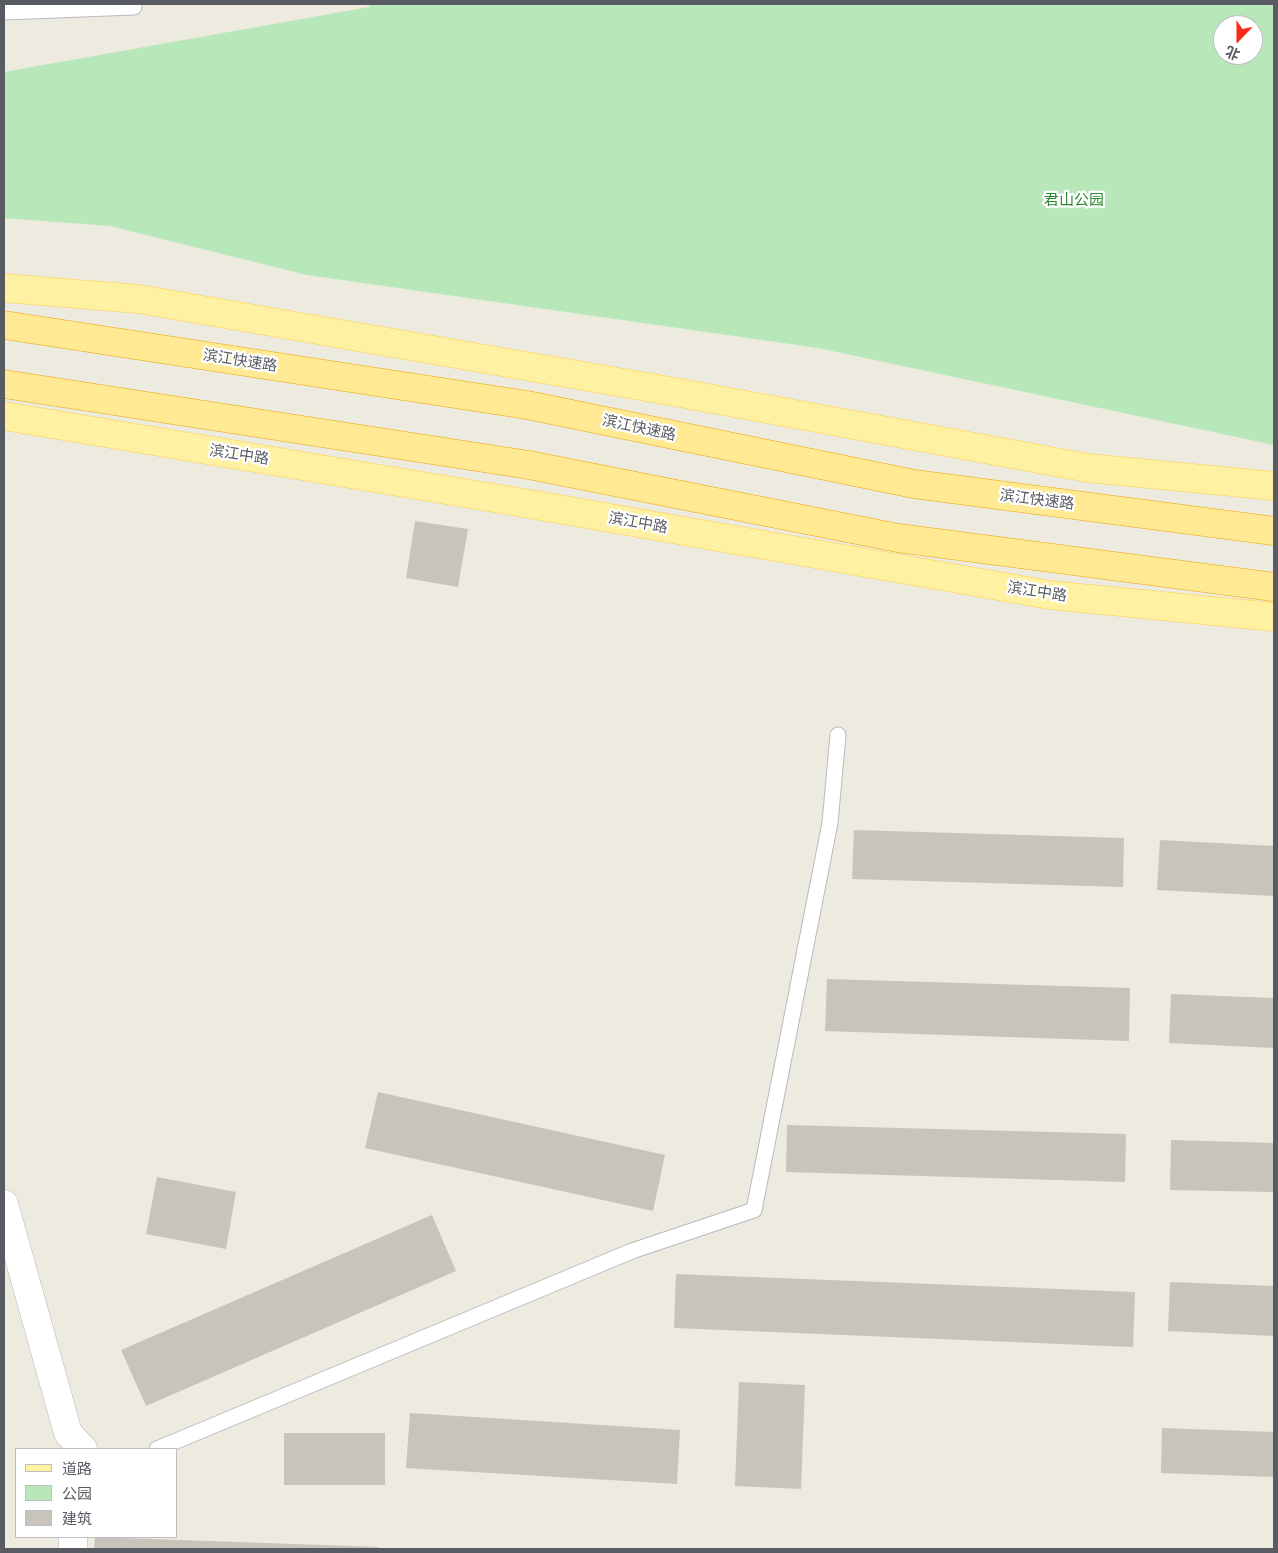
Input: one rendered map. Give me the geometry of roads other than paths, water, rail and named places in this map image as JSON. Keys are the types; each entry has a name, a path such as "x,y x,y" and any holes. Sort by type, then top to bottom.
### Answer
{"highway":[{"name":"滨江快速路","path":"4,324 528,405 914,484 1274,531"},
{"path":"4,384 529,465 898,538 1274,587"}],"main road":[{"path":"4,288 139,298 664,390 1088,468 1274,486"},
{"name":"滨江中路","path":"4,416 524,503 1050,595 1274,617"}],"street":[{"path":"4,1204 68,1433 82,1448"}],"lane":[{"path":"4,12 134,8"},
{"path":"160,1448 632,1252 754,1210 830,823 838,735"}],"park label":[{"name":"君山公园","path":"1074,201"}]}
